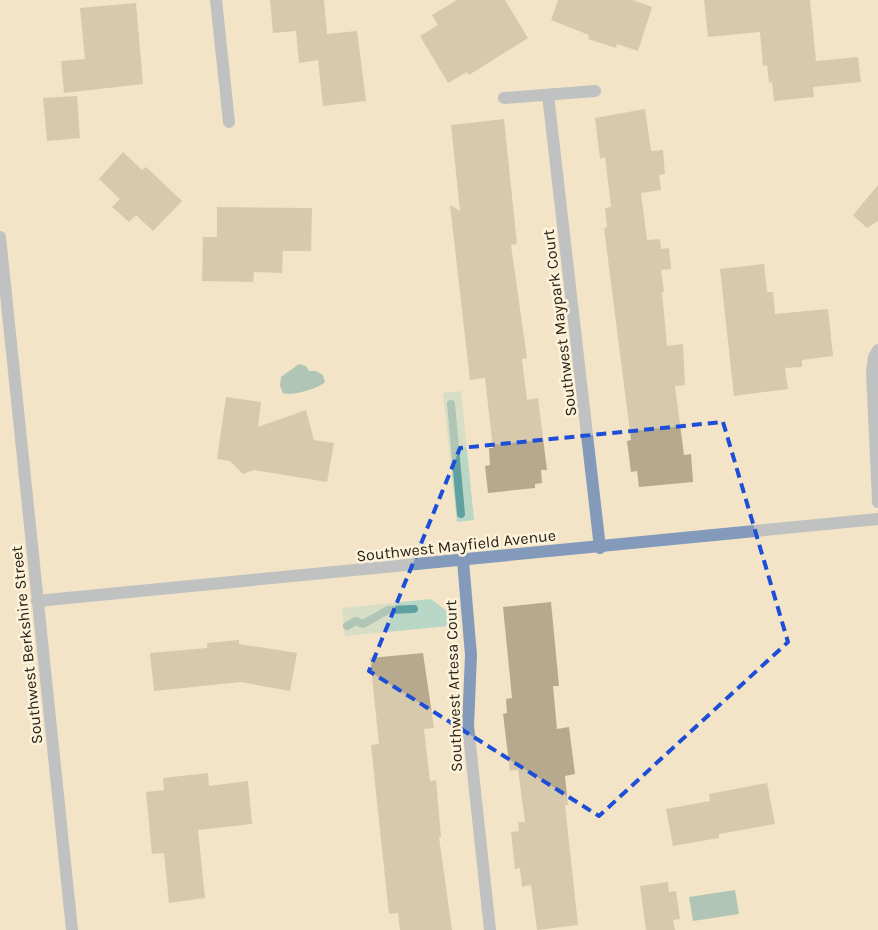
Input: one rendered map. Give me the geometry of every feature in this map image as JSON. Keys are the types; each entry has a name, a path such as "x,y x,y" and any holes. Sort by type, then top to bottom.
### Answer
{"street":[{"path":"216,0 229,122"},
{"path":"504,98 595,91"},
{"name":"Southwest Maypark Court","path":"548,95 600,548"},
{"name":"Southwest Berkshire Street","path":"0,237 72,930"},
{"path":"878,350 874,357 872,371 878,502"},
{"name":"Southwest Mayfield Avenue","path":"37,602 878,520"},
{"name":"Southwest Artesa Court","path":"463,561 471,656 468,726 490,930"}],"highlighted area":[{"path":"723,422 788,642 599,816 369,671 460,448"}],"green space":[{"path":"461,391 474,520 457,522 443,393"},
{"path":"431,599 448,612 449,626 345,636 342,608"}],"water":[{"path":"299,364 306,366 309,371 316,371 323,375 325,382 322,385 305,391 292,394 283,393 280,386 281,377"},
{"path":"735,890 739,914 693,921 689,897"}],"building":[{"path":"270,0 324,0 327,34 357,31 366,101 323,106 318,60 299,63 296,31 273,33"},
{"path":"457,0 505,0 528,38 469,75 467,72 448,83 420,36 438,25 432,15"},
{"path":"558,0 633,0 652,7 638,51 617,44 616,48 588,39 589,35 551,20"},
{"path":"704,0 810,0 816,61 858,57 861,82 813,87 814,97 774,101 772,82 769,83 767,65 763,66 760,32 708,37"},
{"path":"136,3 143,84 64,93 61,61 85,59 80,8"},
{"path":"77,96 80,138 47,141 43,98"},
{"path":"645,109 651,151 663,150 665,174 659,175 661,190 641,193 647,240 660,239 661,249 669,248 671,269 661,270 667,346 683,344 685,385 675,386 684,455 691,454 693,482 639,487 637,471 631,472 627,441 631,440 604,228 607,227 605,208 611,207 605,157 600,159 595,118"},
{"path":"504,119 517,244 511,245 527,358 522,359 527,400 538,398 547,470 541,470 542,483 535,484 535,488 488,493 485,466 490,465 489,448 493,448 485,378 470,380 450,205 460,211 451,125"},
{"path":"123,152 142,170 146,167 182,201 153,231 136,215 129,222 112,207 120,199 99,179"},
{"path":"878,185 878,221 867,228 853,215"},
{"path":"217,207 312,208 311,251 283,251 282,273 254,272 253,282 202,281 203,237 217,237"},
{"path":"764,264 767,292 773,292 775,314 828,309 833,356 802,360 802,367 785,368 788,389 734,396 720,269"},
{"path":"226,397 261,402 258,427 306,410 314,440 334,443 327,482 254,470 243,474 230,461 217,459"},
{"path":"551,602 559,686 553,686 557,729 569,727 575,774 565,776 568,805 565,805 578,925 537,930 531,885 522,887 520,868 515,869 511,832 519,831 518,822 525,822 518,770 510,771 503,714 507,713 506,699 512,698 503,607"},
{"path":"239,640 239,644 297,653 290,691 241,682 154,691 150,653 207,648 207,643"},
{"path":"423,653 434,728 424,729 430,781 436,780 441,837 439,837 452,930 400,930 398,913 389,914 371,745 379,744 370,658"},
{"path":"208,773 209,786 248,781 252,824 198,830 205,898 169,903 164,853 152,854 146,792 164,790 163,778"},
{"path":"767,783 775,824 719,834 719,838 673,846 666,809 710,801 709,794"},
{"path":"668,882 669,892 676,891 680,919 673,920 675,930 646,930 640,886"}],"waterway":[{"path":"451,404 461,514"},
{"path":"347,626 356,621 363,624 388,610 414,609"}]}
